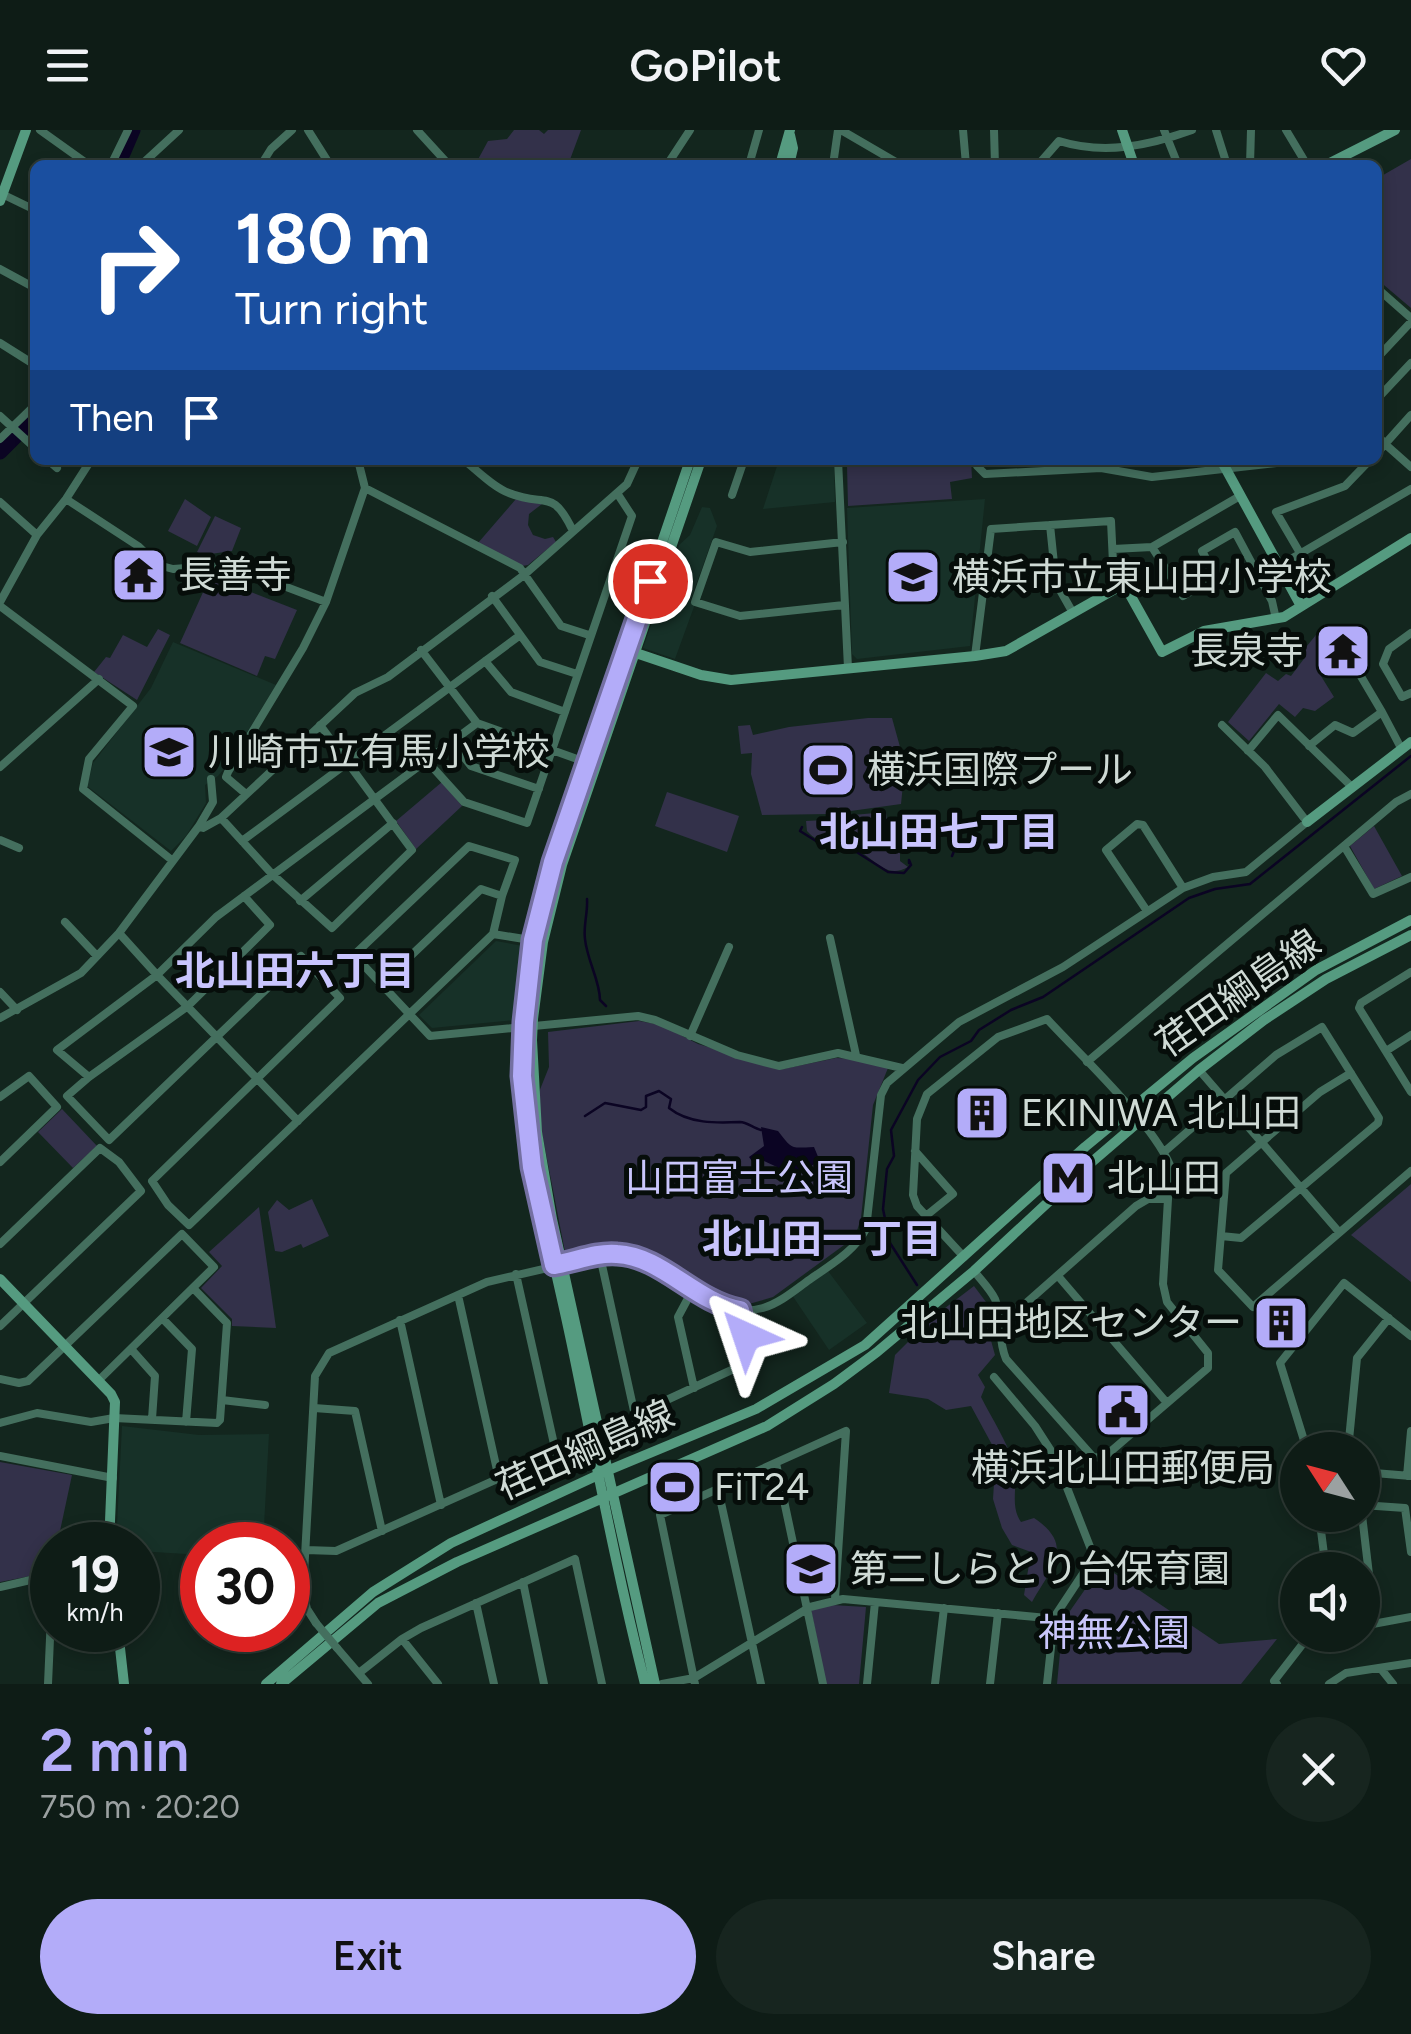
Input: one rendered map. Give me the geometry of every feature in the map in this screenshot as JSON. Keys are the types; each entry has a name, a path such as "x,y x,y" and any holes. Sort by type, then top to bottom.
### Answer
{"street":[{"path":"26,130 1,198 30,208"},
{"path":"40,130 82,160"},
{"path":"113,160 128,130"},
{"path":"147,160 180,130"},
{"path":"308,130 327,160"},
{"path":"417,130 445,160"},
{"path":"670,160 690,130"},
{"path":"750,160 759,130"},
{"path":"834,160 840,130 892,160"},
{"path":"962,130 965,160"},
{"path":"994,130 995,160"},
{"path":"1122,130 1132,160"},
{"path":"1042,160 1059,141 1080,148 1128,148 1166,134 1192,130"},
{"path":"1216,130 1225,160"},
{"path":"1250,160 1251,130"},
{"path":"1286,130 1304,160"},
{"path":"1336,160 1395,130"},
{"path":"265,160 286,131"},
{"path":"782,160 790,132"},
{"path":"790,132 790,160"},
{"path":"1166,134 1176,160"},
{"path":"0,269 30,285"},
{"path":"1382,293 1411,320 1382,353"},
{"path":"0,343 30,362"},
{"path":"1382,394 1411,363"},
{"path":"0,439 30,410"},
{"path":"0,416 30,444"},
{"path":"1382,447 1410,417"},
{"path":"1382,441 1411,467"},
{"path":"54,465 57,468"},
{"path":"88,465 3,589 0,604 133,706 89,759 84,789 173,861"},
{"path":"246,794 226,778 228,772 303,648 326,602 365,488 359,465"},
{"path":"471,465 511,494 555,502 573,532"},
{"path":"200,826 221,818 356,693 388,677 524,575 617,492 632,477 636,465"},
{"path":"631,652 688,465"},
{"path":"646,1684 601,1500 603,1474 529,1150 527,1042 538,941 553,862 592,765 699,465"},
{"path":"732,495 742,465"},
{"path":"836,465 848,668"},
{"path":"977,465 985,474 1091,465"},
{"path":"1010,465 1010,473"},
{"path":"1105,465 1152,477 1255,465"},
{"path":"1300,554 1276,512 1345,486 1365,465"},
{"path":"1225,468 1301,606"},
{"path":"365,488 520,568 561,626 590,635"},
{"path":"1279,566 1411,488"},
{"path":"427,761 464,802 528,823 632,516 617,492"},
{"path":"1113,550 1152,546 1238,494"},
{"path":"66,500 138,546 158,565 173,570 228,565 326,602"},
{"path":"0,502 38,535"},
{"path":"975,656 991,529 1111,521 1113,562 1162,652 1204,631 1276,619 1411,538"},
{"path":"1050,525 1056,583 1073,613"},
{"path":"1152,546 1183,596 1216,577 1202,550 1235,532 1272,601 1276,619"},
{"path":"843,542 750,552 716,542 695,602 740,616 844,605"},
{"path":"631,652 731,680 975,656 1006,650 1124,584"},
{"path":"492,596 540,662 577,674"},
{"path":"1411,633 1389,649 1383,664 1402,697 1411,693"},
{"path":"242,841 519,636"},
{"path":"421,650 477,724 592,765"},
{"path":"485,661 511,692 565,712"},
{"path":"308,1522 315,1376 330,1353 458,1295 516,1274 614,1253 643,1260 717,1304 740,1310 774,1304 860,1242 866,1229 881,1095 902,1068 958,1022 1063,966 1182,888 1213,877 1246,872 1406,745 1356,668"},
{"path":"0,767 98,679"},
{"path":"1309,746 1335,725 1354,734 1382,712"},
{"path":"1248,751 1278,715 1352,786"},
{"path":"88,1077 57,1050 158,975 216,917 477,724"},
{"path":"1222,724 1265,767 1307,822"},
{"path":"221,818 272,874 332,928 412,850 320,726"},
{"path":"452,742 471,766 539,789"},
{"path":"0,750 8,760"},
{"path":"0,1018 70,982 119,933 200,826 213,802 211,778"},
{"path":"1087,1062 1396,802 1411,794"},
{"path":"300,901 393,823"},
{"path":"1147,911 1106,850 1137,824 1143,825 1182,888"},
{"path":"0,840 19,848"},
{"path":"244,896 270,925 188,1006 88,1077 68,1096 108,1140 300,956 340,998 152,1181 168,1205 189,1224 409,1016 493,934 515,860 469,846 354,955 409,1016 430,1036 638,1016 737,1055 779,1066 838,1054 902,1068"},
{"path":"1344,846 1373,894 1411,877"},
{"path":"380,985 481,889 502,896"},
{"name":"荏田綱島線","path":"266,1684 374,1592 451,1543 756,1409 865,1345 1130,1110 1258,1008 1316,970 1411,920"},
{"path":"65,922 97,956"},
{"path":"119,933 298,1120"},
{"path":"493,934 538,941"},
{"name":"荏田綱島線","path":"281,1684 378,1602 457,1562 767,1426 877,1352 974,1271 1139,1121 1264,1020 1326,979 1411,935"},
{"path":"830,938 856,1056"},
{"path":"690,1036 728,947"},
{"path":"1411,972 1360,1003 1359,1008 1411,1092"},
{"path":"0,992 17,1010"},
{"path":"964,1258 918,1206 912,1190 917,1119 926,1094 998,1037 1048,1019 1130,1110 1170,1165 1163,1284 1166,1302 1204,1346 1210,1360 1208,1368 1102,1458 1093,1456 1006,1359 998,1340 994,1298 974,1271"},
{"path":"1164,1152 1276,1054 1322,1027 1379,1118 1378,1123 1241,1238 1221,1236"},
{"path":"1386,1051 1411,1035"},
{"path":"1199,1070 1339,1232"},
{"path":"1350,1073 1320,1092 1226,1174 1218,1270 1254,1308 1411,1171"},
{"path":"0,1097 29,1076 57,1107 0,1162"},
{"path":"0,1244 100,1148 119,1162 141,1190 0,1326"},
{"path":"915,1150 952,1194 926,1215"},
{"path":"998,1310 1013,1310 1025,1304 1136,1206 1148,1199 1168,1200"},
{"path":"0,1378 28,1381 182,1234 214,1267 98,1381"},
{"path":"600,1256 634,1411 752,1361 740,1310"},
{"path":"310,1550 336,1550 556,1452 516,1274"},
{"path":"1058,1276 1167,1403"},
{"path":"0,1279 111,1394 114,1418 109,1522"},
{"path":"1301,1432 1280,1364 1344,1283 1411,1336"},
{"path":"0,1423 37,1413 91,1422 152,1418 217,1423 227,1323 193,1288"},
{"path":"693,1290 678,1317 694,1388"},
{"path":"458,1295 499,1479"},
{"path":"162,1318 192,1349 186,1422"},
{"path":"1350,1432 1356,1358 1389,1318"},
{"path":"400,1320 441,1505"},
{"path":"131,1349 154,1376 152,1418"},
{"path":"994,1377 1035,1426 1055,1458 1094,1558 1051,1622"},
{"path":"222,1400 265,1404"},
{"path":"314,1408 355,1411 382,1531"},
{"path":"695,1681 660,1515 846,1431 835,1600"},
{"path":"1380,1474 1409,1476 1411,1431"},
{"path":"0,1456 112,1478"},
{"path":"776,1463 823,1684"},
{"path":"603,1474 614,1494 655,1684"},
{"path":"718,1489 761,1684"},
{"path":"1380,1506 1405,1508 1411,1552"},
{"path":"359,1673 402,1639 576,1559 602,1684"},
{"path":"0,1586 30,1579"},
{"path":"523,1582 544,1684"},
{"path":"662,1684 695,1681 808,1608 835,1600 1047,1618 1053,1629 1047,1684"},
{"path":"868,1684 876,1602"},
{"path":"476,1603 494,1684"},
{"path":"935,1684 944,1608"},
{"path":"990,1684 998,1613"},
{"path":"310,1614 368,1684"},
{"path":"1380,1623 1411,1617"},
{"path":"402,1639 438,1684"},
{"path":"48,1684 49,1652"},
{"path":"120,1652 124,1684"},
{"path":"1277,1684 1274,1681 1296,1652"},
{"path":"1333,1682 1346,1673 1411,1663"},
{"path":"1380,1669 1394,1684"}],"shaded area":[{"path":"777,465 834,465 835,502 763,509"},
{"name":"横浜市立東山田小学校","path":"985,499 970,646 857,659 852,654 847,508"},
{"path":"702,507 710,508 717,526 675,659 643,648 679,545 690,535"},
{"name":"川崎市立有馬小学校","path":"173,642 276,685 228,764 205,785 206,803 186,836 171,851 87,786 93,763 151,688"},
{"path":"496,941 523,946 515,1020 432,1028 419,1015"},
{"path":"761,1127 778,1131 793,1146 814,1147 819,1159 805,1169 779,1173 777,1167 764,1161 754,1164 749,1157 764,1146"},
{"path":"828,1271 867,1323 829,1350 792,1295"},
{"path":"122,1426 199,1435 269,1434 264,1522 180,1522 180,1554 160,1552 160,1522 117,1522"}],"green space":[{"path":"514,130 539,130 544,134 548,130 581,130 570,160 478,160 488,141 507,139"},
{"path":"1411,159 1411,308 1382,283 1382,176"},
{"path":"847,465 971,465 972,478 950,482 952,499 848,506"},
{"path":"185,499 211,517 197,546 168,531"},
{"path":"516,499 542,504 529,514 528,525 533,535 553,537 556,542 522,566 478,543"},
{"path":"215,516 241,528 232,551 203,555 197,552"},
{"path":"214,568 234,571 230,584 297,610 275,659 265,656 257,676 180,643"},
{"path":"1325,624 1341,635 1316,668 1334,697 1315,711 1303,708 1295,717 1279,704 1249,741 1228,722 1266,673 1278,681 1286,674 1291,676 1306,656 1302,652"},
{"path":"158,629 170,635 137,700 94,672 106,657 110,658 123,635 147,647"},
{"name":"横浜国際プール","path":"892,718 905,765 901,804 829,814 762,815 751,774 752,753 741,754 738,726 750,725 753,735"},
{"path":"442,782 462,806 416,849 396,821"},
{"path":"667,792 739,816 727,852 655,826"},
{"path":"886,812 890,846 904,845 900,861 908,867 900,870 885,869 858,850 822,841 807,831 806,821 825,820 835,829 845,827 853,815"},
{"path":"1374,826 1402,876 1374,889 1350,846"},
{"name":"山田富士公園","path":"639,1021 661,1025 698,1044 783,1069 836,1058 888,1068 873,1105 861,1218 855,1237 773,1297 749,1304 733,1303 624,1247 569,1255 565,1252 541,1128 539,1092 549,1067 548,1032"},
{"path":"62,1109 97,1146 73,1168 38,1132"},
{"path":"1411,1184 1411,1282 1351,1235"},
{"path":"312,1199 329,1236 303,1248 301,1244 275,1251 268,1212 277,1200 289,1210"},
{"path":"259,1207 276,1328 232,1326 232,1319 201,1288 222,1266 209,1252"},
{"path":"974,1286 986,1302 987,1326 995,1355 978,1375 985,1387 981,1397 1014,1465 1017,1515 1021,1522 1034,1518 1047,1528 1057,1548 1052,1568 1032,1602 1024,1595 1031,1552 1012,1545 1002,1528 993,1499 996,1452 971,1406 946,1410 928,1399 889,1393 895,1355 932,1318"},
{"path":"0,1462 72,1475 62,1522 30,1522 30,1576 0,1582"},
{"name":"神無公園","path":"1102,1565 1219,1644 1277,1639 1241,1684 1057,1684 1063,1621"},
{"path":"832,1605 866,1607 859,1684 826,1684 811,1610"}],"waterway":[{"path":"120,160 133,130"},
{"path":"0,452 30,422"},
{"path":"917,1285 890,1243 883,1209 887,1169 894,1156 891,1130 918,1080 940,1057 971,1041 979,1030 1011,1010 1043,997 1189,898 1250,884 1411,756"},
{"path":"952,856 966,821"},
{"path":"802,827 800,831 824,846 855,851 888,872 904,873 909,863"},
{"path":"587,899 586,947 600,1000 606,1006"},
{"path":"585,1116 605,1103 641,1110 646,1107 646,1096 659,1091 671,1099 669,1108 685,1117 743,1122 761,1130"}],"place":[{"name":"長善寺","path":"139,575"},
{"name":"横浜市立東山田小学校","path":"913,577"},
{"name":"長泉寺","path":"1343,651"},
{"name":"川崎市立有馬小学校","path":"169,752"},
{"name":"横浜国際プール","path":"828,770"},
{"name":"EKINIWA 北山田","path":"982,1113"},
{"name":"北山田","path":"1068,1178"},
{"name":"北山田地区センター","path":"1281,1323"},
{"name":"横浜北山田郵便局","path":"1123,1410"},
{"name":"FiT24","path":"675,1487"},
{"name":"第二しらとり台保育園","path":"811,1569"}],"district":[{"name":"北山田七丁目","path":"939,832"},
{"name":"北山田六丁目","path":"295,971"},
{"name":"北山田一丁目","path":"822,1239"}],"route":[{"path":"650,581 553,862 535,931 522,1043 525,1116 554,1265 614,1253 643,1260 717,1304 740,1310 746,1336"}]}
